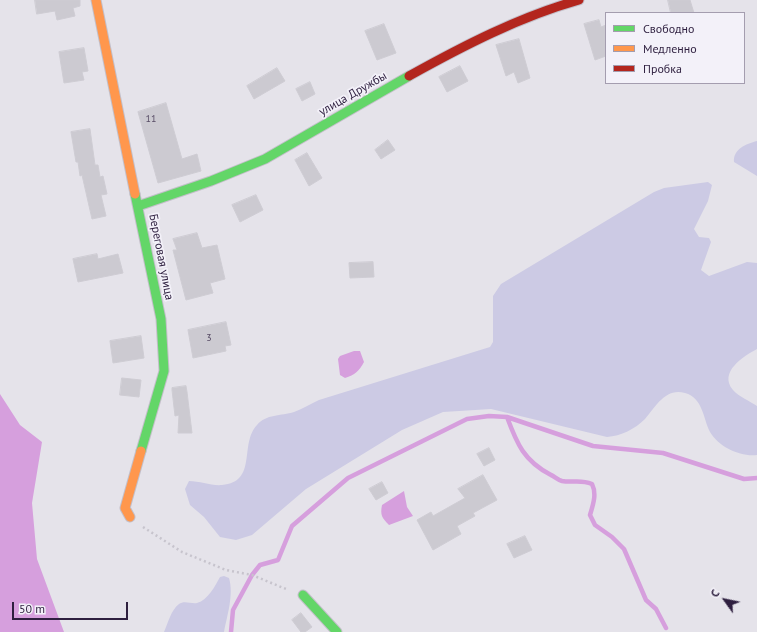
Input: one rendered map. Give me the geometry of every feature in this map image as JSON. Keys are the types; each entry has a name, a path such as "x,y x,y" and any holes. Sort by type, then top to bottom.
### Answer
{"street":[{"name":"Береговая улица","path":"96,0 161,319 164,371 125,508 130,517"},
{"name":"улица Дружбы","path":"138,206 213,182 243,169 282,150 440,58 478,38 563,4 580,0"},
{"path":"303,595 336,632"}],"path":[{"path":"130,517 182,552 226,570 252,575 303,595"}],"shaded area":[{"path":"757,141 757,176 734,162 734,157 738,150"},
{"path":"708,182 712,185 708,201 694,229 699,237 709,238 711,242 701,270 709,276 747,262 757,263 757,349 734,365 729,377 729,383 733,390 741,397 757,406 757,455 737,453 724,446 710,432 702,409 696,399 685,393 678,392 667,395 662,399 641,423 632,429 623,434 607,437 491,409 443,412 402,430 306,489 252,535 236,540 220,537 204,517 190,505 185,489 189,481 222,485 233,482 240,477 244,470 252,433 261,421 269,417 294,412 319,400 490,347 493,342 493,296 501,284 654,192 664,188"},
{"path":"354,351 360,351 364,362 356,372 345,378 340,375 338,359 340,356"},
{"path":"0,394 20,425 42,442 32,503 37,559 64,632 0,632"},
{"path":"404,491 407,507 413,516 389,525 382,516 382,505"},
{"path":"224,576 229,578 231,591 230,605 224,632 164,632 172,613 179,604 183,602 197,603 205,599 220,577"}],"building":[{"path":"35,0 80,0 80,6 73,8 75,16 57,20 55,11 37,14"},
{"path":"668,0 690,0 694,12 671,12"},
{"path":"599,20 601,27 605,25 605,56 595,60 584,24"},
{"path":"384,24 396,53 377,60 365,31"},
{"path":"519,39 530,78 518,83 514,72 506,76 496,45"},
{"path":"84,48 88,71 82,72 84,80 64,83 59,52"},
{"path":"460,66 468,81 447,92 439,77"},
{"path":"277,68 285,81 254,99 247,86"},
{"path":"310,82 315,94 302,101 296,89"},
{"path":"166,103 182,159 197,154 201,171 158,183 138,112"},
{"path":"90,129 95,165 98,165 100,177 103,176 107,194 101,195 106,216 92,219 82,175 80,176 78,162 76,162 71,132"},
{"path":"388,140 395,150 381,159 375,150"},
{"path":"307,153 322,178 309,186 295,160"},
{"path":"256,195 263,210 240,222 232,205"},
{"path":"197,233 202,248 217,245 225,279 210,283 213,293 186,300 173,250 177,250 173,239"},
{"path":"97,254 98,259 118,254 123,273 78,282 73,259"},
{"path":"373,262 374,277 350,278 349,263"},
{"path":"226,322 231,345 225,346 226,351 193,358 188,330"},
{"path":"141,336 144,358 113,363 110,341"},
{"path":"122,378 141,380 139,397 120,395"},
{"path":"186,386 192,433 178,433 179,415 175,416 172,388"},
{"path":"489,448 495,460 484,466 477,454"},
{"path":"483,475 497,500 473,513 475,516 457,526 461,534 433,550 417,520 431,512 433,516 465,498 458,489"},
{"path":"382,482 388,493 376,500 369,489"},
{"path":"525,536 532,550 514,558 507,544"},
{"path":"301,613 312,627 305,632 301,632 292,620"}],"waterway":[{"path":"231,632 233,610 252,575 260,565 278,560 292,526 348,478 467,419 489,416 507,417 593,446 663,453 744,479 757,478"},
{"path":"507,417 518,444 534,464 561,480 592,484 594,496 590,515 595,525 612,537 624,549 646,600 656,609 666,628"}],"traffic: fast":[{"path":"138,206 211,181 265,159 409,76"},
{"path":"135,194 161,319 164,371 141,451"},
{"path":"303,595 337,632"}],"traffic: slow":[{"path":"96,0 135,194"},
{"path":"130,517 125,508 141,451"}],"traffic: jam":[{"path":"409,76 492,33 535,15 579,0"}]}
